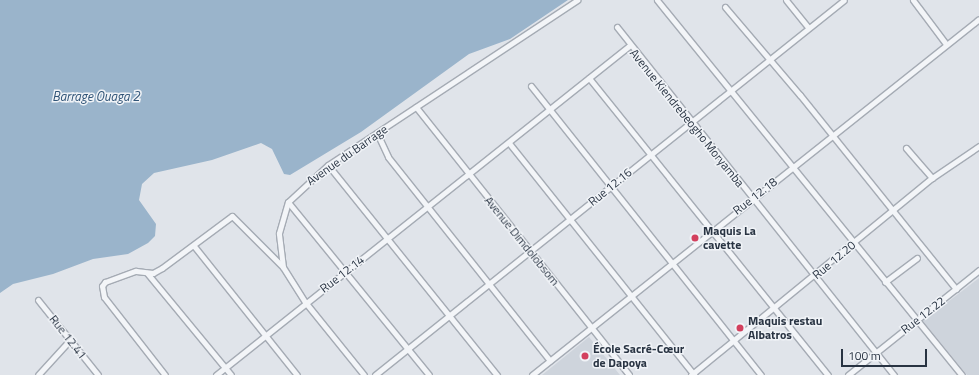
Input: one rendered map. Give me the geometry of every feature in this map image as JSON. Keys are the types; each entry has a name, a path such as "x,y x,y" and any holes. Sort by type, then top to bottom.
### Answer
{"street":[{"name":"Avenue du Barrage","path":"288,202 328,165 577,0"},
{"path":"657,0 732,90 885,282 962,375"},
{"path":"786,0 808,27"},
{"name":"Rue 12.16","path":"375,375 529,250 612,186 691,120 732,90 808,27 844,0"},
{"path":"913,0 946,44"},
{"path":"725,7 831,134 893,213 956,289"},
{"name":"Rue 12.18","path":"532,375 751,198 793,167 831,134 979,20"},
{"name":"Avenue Kiendrebeogho Moryamba","path":"617,27 629,46 691,120 751,198 894,375"},
{"name":"Rue 12.14","path":"216,375 305,302 551,111 629,46"},
{"path":"589,78 828,375"},
{"path":"531,86 673,262 733,341 761,375"},
{"name":"Avenue Dimdolobsom","path":"416,107 629,375"},
{"path":"377,133 388,157 550,361"},
{"path":"509,143 693,374"},
{"name":"Rue 12.20","path":"693,374 893,213 932,178 979,146"},
{"path":"906,148 932,178"},
{"path":"328,165 386,240 497,375"},
{"path":"283,267 279,233 288,202"},
{"path":"288,202 346,270 429,375"},
{"path":"147,273 162,268 194,246 228,217 236,217 283,267 305,302 364,375"},
{"path":"194,246 297,375"},
{"path":"885,282 917,258"},
{"path":"166,375 102,291 102,286 112,278 140,270 147,273 230,375"},
{"name":"Rue 12.22","path":"848,375 979,270"},
{"name":"Rue 12.41","path":"38,300 98,375"},
{"path":"38,375 70,340"}],"shaded area":[{"path":"979,278 979,375 967,375 923,321"},
{"name":"École Sacré-Cœur de Dapoya","path":"589,337 620,375 542,375"}],"water":[{"name":"Barrage Ouaga 2","path":"0,0 568,0 510,39 469,54 361,132 290,175 284,174 272,149 261,143 212,160 154,173 142,184 139,200 156,224 155,236 148,243 128,254 93,259 53,274 13,284 0,293"}],"place":[{"name":"Maquis La cavette","path":"695,238"},
{"name":"Maquis restau Albatros","path":"740,328"},
{"name":"École Sacré-Cœur de Dapoya","path":"585,356"}]}
